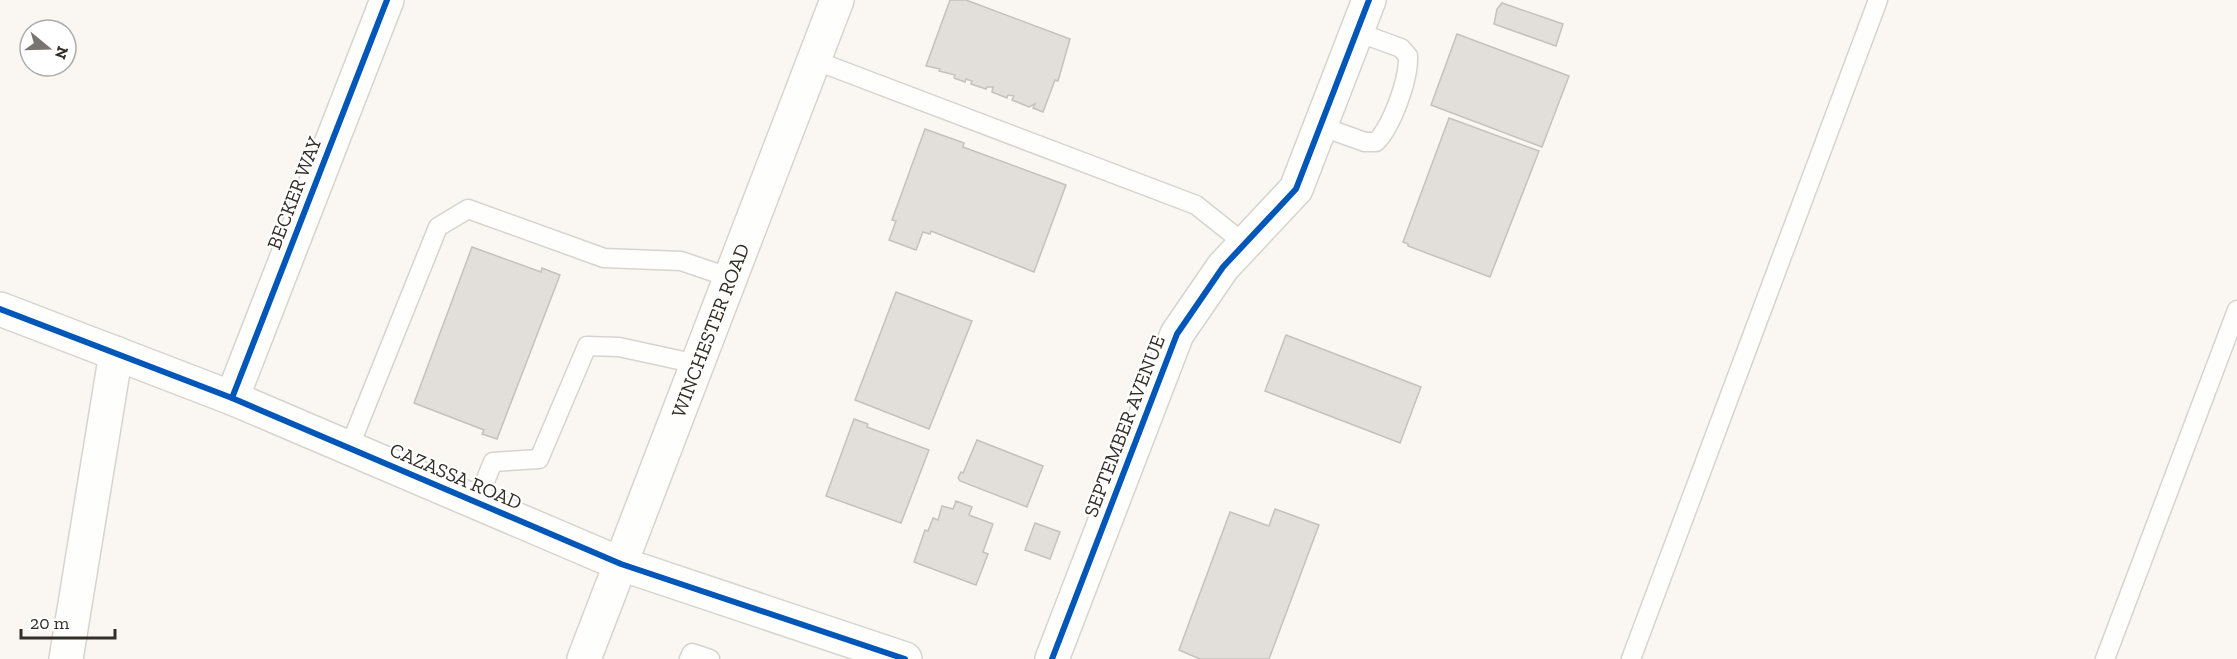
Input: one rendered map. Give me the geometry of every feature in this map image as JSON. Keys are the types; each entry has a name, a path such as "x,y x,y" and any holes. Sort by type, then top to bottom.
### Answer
{"street":[{"name":"BECKER WAY","path":"232,398 387,0"},
{"name":"WINCHESTER ROAD","path":"584,659 837,0"},
{"name":"SEPTEMBER AVENUE","path":"1052,659 1177,334 1223,267 1296,189 1369,0"},
{"name":"CAZASSA ROAD","path":"0,309 232,398 621,564 905,659"},
{"path":"66,659 116,354"}],"lane":[{"path":"1631,659 1878,0"},
{"path":"1320,126 1365,142 1376,142 1385,133 1408,70 1408,56 1401,48 1357,32"},
{"path":"814,60 1196,205 1245,244"},
{"path":"349,448 438,227 468,209 604,258 681,261 730,278"},
{"path":"2105,659 2237,310"},
{"path":"477,503 493,462 539,459 587,346 619,347 697,364"},
{"path":"689,659 692,653 710,659"}],"building":[{"path":"950,0 966,0 1070,39 1058,81 1055,80 1043,112 1033,108 1035,104 1029,107 1012,100 1014,96 1008,95 1007,98 992,92 993,87 986,89 971,84 972,81 966,79 965,82 954,78 955,75 926,66"},
{"path":"1502,3 1563,24 1556,46 1494,24 1497,9"},
{"path":"1457,34 1569,76 1542,147 1431,105"},
{"path":"1449,118 1539,151 1490,277 1408,246 1403,242"},
{"path":"925,129 964,143 963,147 1066,185 1034,272 931,231 930,234 923,232 916,250 889,240 896,221 892,220"},
{"path":"472,247 541,272 542,268 560,275 497,439 482,434 484,430 414,403"},
{"path":"896,292 972,321 929,429 855,400"},
{"path":"1286,335 1421,387 1400,443 1265,391"},
{"path":"854,419 868,424 867,427 929,450 901,523 826,496"},
{"path":"977,440 1043,466 1027,507 960,481 958,478 961,472 963,473"},
{"path":"956,501 972,507 969,515 993,524 983,552 988,554 976,585 914,562 925,530 928,531 933,518 938,520 942,506 953,509"},
{"path":"1275,509 1319,525 1269,659 1200,659 1179,650 1230,512 1269,526"},
{"path":"1035,523 1060,532 1050,559 1025,550"}],"cycle path":[{"path":"232,398 387,0"},
{"path":"1052,659 1177,334 1223,267 1296,189 1369,0"},
{"path":"0,309 232,398 621,564 905,659"}]}
